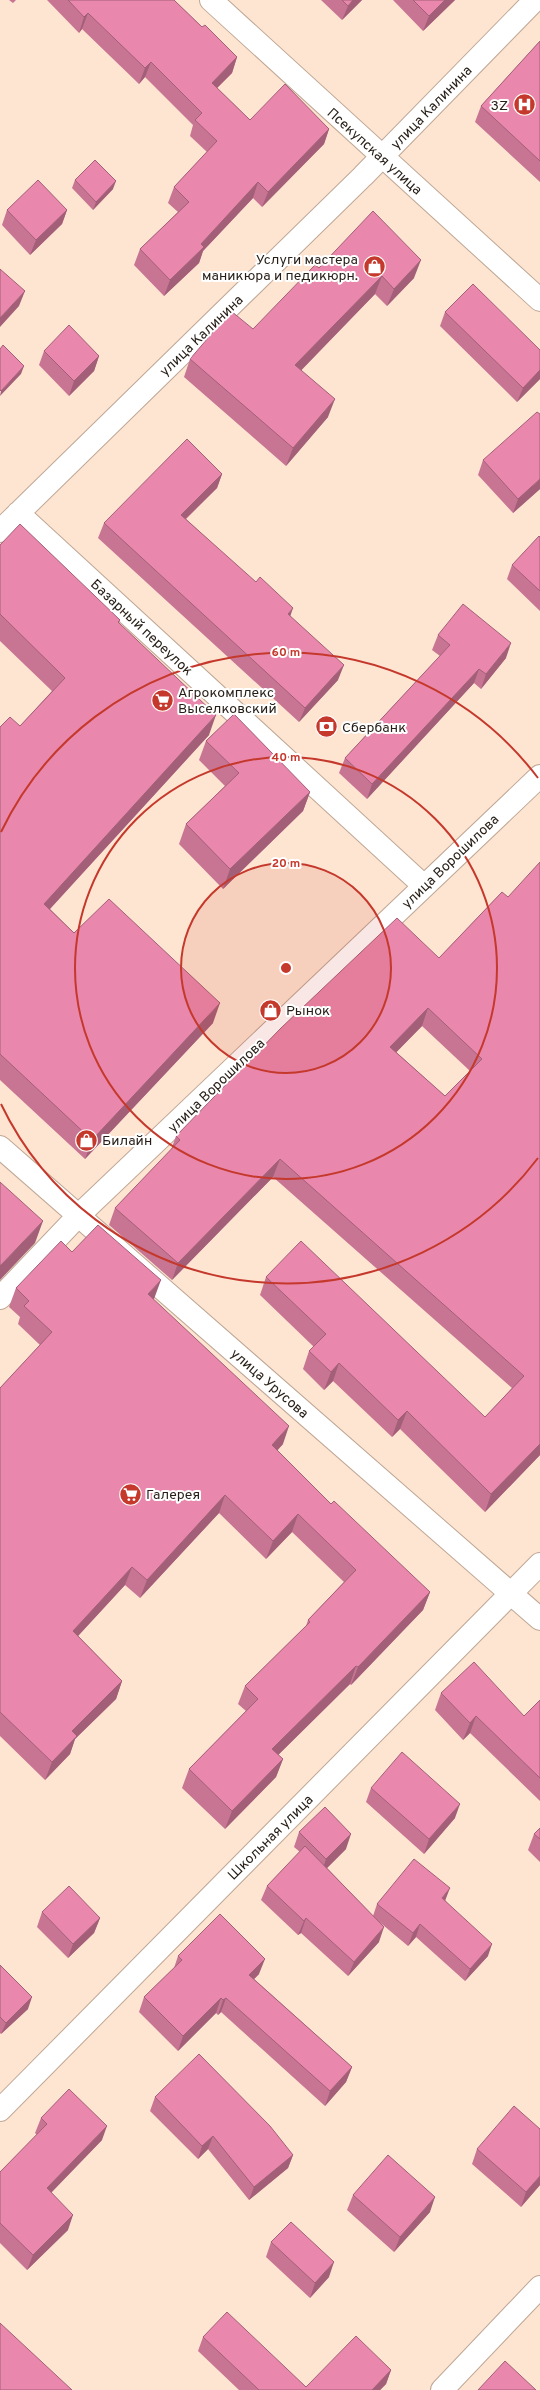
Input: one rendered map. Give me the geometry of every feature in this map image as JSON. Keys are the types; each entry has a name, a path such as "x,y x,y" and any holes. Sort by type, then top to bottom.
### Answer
{"street":[{"name":"Псекупская улица","path":"210,0 381,158 540,300"},
{"name":"улица Калинина","path":"0,531 381,158 535,0"},
{"name":"Базарный переулок","path":"18,513 424,886"},
{"name":"улица Ворошилова","path":"0,1298 78,1216 540,776"},
{"name":"улица Урусова","path":"0,1147 511,1592 540,1619"},
{"name":"Школьная улица","path":"0,2110 540,1564"},
{"path":"442,2390 540,2287"}],"building":[{"path":"68,0 174,0 202,27 205,25 237,57 212,83 250,120 285,84 329,129 268,192 258,182 201,244 204,247 170,280 140,249 189,202 174,187 217,141 195,120 202,113 151,62 145,68 88,13 84,17"},
{"path":"342,0 353,0 348,6"},
{"path":"413,0 445,0 429,16"},
{"path":"540,41 540,161 481,106"},
{"path":"95,160 116,181 96,202 75,180"},
{"path":"38,180 67,210 36,240 7,210"},
{"path":"373,211 421,260 394,289 382,276 295,365 335,399 293,448 190,359 231,311 253,329 315,265 319,268"},
{"path":"0,269 25,291 0,318"},
{"path":"473,284 540,350 540,370 523,388 445,312"},
{"path":"69,325 99,356 74,381 44,351"},
{"path":"3,345 24,366 1,391 0,349"},
{"path":"537,412 540,414 540,479 518,499 483,460"},
{"path":"187,439 222,474 181,515 256,582 260,577 293,608 288,614 344,665 305,708 104,523"},
{"path":"20,524 120,620 118,622 216,715 44,904 74,933 109,899 220,1003 92,1140 0,1054 0,727 10,717 20,726 65,678 0,614 0,545"},
{"path":"539,536 540,537 540,591 512,565"},
{"path":"463,604 511,643 486,674 479,669 372,784 345,758 450,645 438,635"},
{"path":"234,714 310,792 230,869 186,824 239,773 206,741"},
{"path":"540,862 540,1444 491,1494 407,1411 398,1420 339,1363 331,1372 309,1351 326,1334 266,1277 301,1241 485,1417 524,1376 280,1159 178,1263 115,1208 180,1140 176,1136 281,1028 397,918 439,958 502,892 508,897","holes":["428,1008 482,1059 445,1096 390,1047"]},
{"path":"0,1182 43,1221 0,1266"},
{"path":"98,1225 161,1280 148,1294 289,1426 272,1445 331,1504 334,1501 430,1592 358,1667 356,1666 272,1749 283,1759 232,1811 189,1769 258,1699 245,1686 310,1622 308,1620 356,1570 298,1514 273,1541 225,1495 147,1580 132,1567 73,1631 122,1681 72,1731 77,1736 52,1762 0,1712 0,1388 52,1332 24,1306 29,1301 16,1288 61,1241 72,1252"},
{"path":"474,1662 524,1716 540,1700 540,1778 476,1716 470,1723 441,1693"},
{"path":"402,1752 460,1804 429,1839 371,1788"},
{"path":"325,1807 351,1834 326,1859 299,1832"},
{"path":"540,1828 540,1839 534,1834"},
{"path":"305,1846 384,1927 354,1962 306,1918 304,1921 267,1886"},
{"path":"414,1859 450,1888 442,1898 492,1944 470,1969 420,1924 413,1933 377,1904"},
{"path":"69,1886 100,1918 73,1944 42,1912"},
{"path":"220,1914 265,1959 249,1975 352,2067 330,2091 226,1998 223,2000 221,1998 183,2036 144,1997 182,1960 178,1956"},
{"path":"0,1965 32,1997 6,2023 0,2017"},
{"path":"199,2054 270,2126 293,2155 254,2187 213,2136 202,2146 155,2097"},
{"path":"69,2089 107,2126 47,2188 73,2215 33,2255 0,2223 0,2172 47,2124 41,2118"},
{"path":"514,2106 540,2129 540,2176 526,2192 477,2149"},
{"path":"388,2155 435,2197 400,2237 353,2195"},
{"path":"291,2222 334,2262 315,2283 271,2242"},
{"path":"227,2312 306,2387 356,2336 391,2370 372,2390 259,2390 203,2337"},
{"path":"0,2323 72,2390 0,2390"},
{"path":"505,2361 536,2390 478,2390"}],"place":[{"name":"3Z","path":"524,105"},
{"name":"Услуги мастера маникюра и педикюрн.","path":"374,267"},
{"name":"Агрокомплекс Выселковский","path":"162,700"},
{"name":"Сбербанк","path":"326,727"},
{"name":"Рынок","path":"270,1010"},
{"name":"Билайн","path":"87,1140"},
{"name":"Галерея","path":"130,1494"}]}
